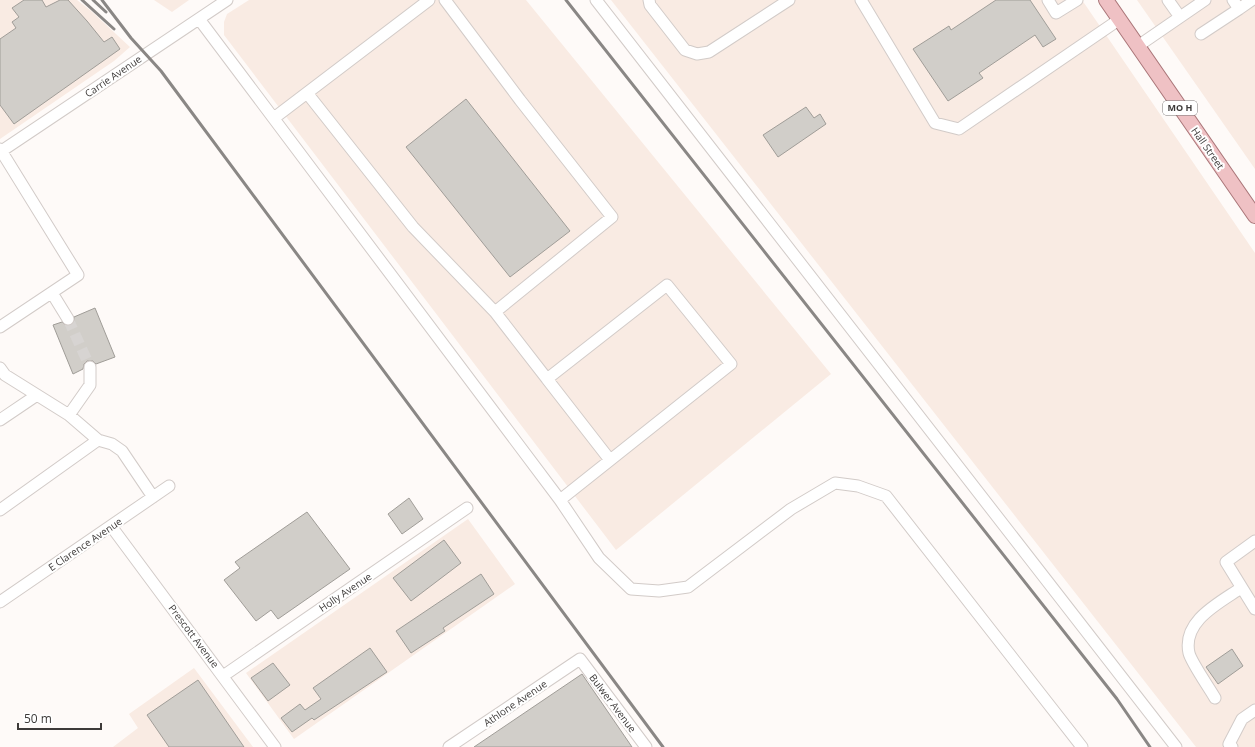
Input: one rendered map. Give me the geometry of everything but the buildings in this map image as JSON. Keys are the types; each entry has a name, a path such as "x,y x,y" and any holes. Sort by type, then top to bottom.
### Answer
{"main road":[{"name":"Hall Street","path":"1106,0 1255,216"}],"street":[{"name":"Carrie Avenue","path":"1,151 227,0"},
{"path":"274,118 428,0"},
{"path":"445,0 520,100 612,217 495,312"},
{"path":"596,0 1176,747"},
{"path":"649,0 650,4 685,50 697,54 709,52 789,0"},
{"path":"861,0 935,123 959,129 1120,19"},
{"path":"1048,0 1056,13 1077,0"},
{"path":"1168,0 1180,17"},
{"path":"1138,46 1205,0"},
{"path":"1201,34 1236,5 1252,0"},
{"path":"198,19 560,500 600,558 631,589 659,591 688,587 791,508 835,483 858,486 886,496 1082,747"},
{"path":"307,93 414,227 495,312 610,460"},
{"path":"0,327 78,275 1,151"},
{"path":"547,379 668,285 731,364 560,500"},
{"path":"52,293 68,319"},
{"path":"69,415 90,385 90,367"},
{"path":"2,374 69,415 98,440 112,444 122,451 153,497"},
{"path":"0,420 37,395"},
{"path":"0,510 98,440"},
{"name":"E Clarence Avenue","path":"0,602 169,486"},
{"name":"Holly Avenue","path":"223,676 467,508"},
{"name":"Prescott Avenue","path":"111,526 276,747"},
{"path":"1255,541 1226,562 1255,609"},
{"path":"1216,698 1189,654 1188,641 1193,627 1203,615 1241,588"},
{"name":"Athlone Avenue","path":"449,747 580,659"},
{"name":"Bulwer Avenue","path":"580,659 646,747"},
{"path":"1232,747 1229,744 1242,719 1255,710"}],"shaded area":[{"path":"0,0 77,0 130,47 114,61 0,139"},
{"path":"154,0 189,0 172,12"},
{"path":"249,0 526,0 831,374 616,550 224,35 224,22 227,14"},
{"path":"611,0 1082,0 1255,253 1255,747 1196,747"},
{"path":"1137,0 1255,0 1255,169"},
{"path":"468,519 515,584 294,739 246,673"},
{"path":"194,668 253,747 113,747 138,728 129,714"}],"tunnel":[{"path":"68,319 90,367"}],"railway":[{"path":"82,0 114,29"},
{"path":"93,0 106,12"},
{"path":"102,0 131,38 161,71 663,747"},
{"path":"566,0 1117,699 1150,747"}]}
